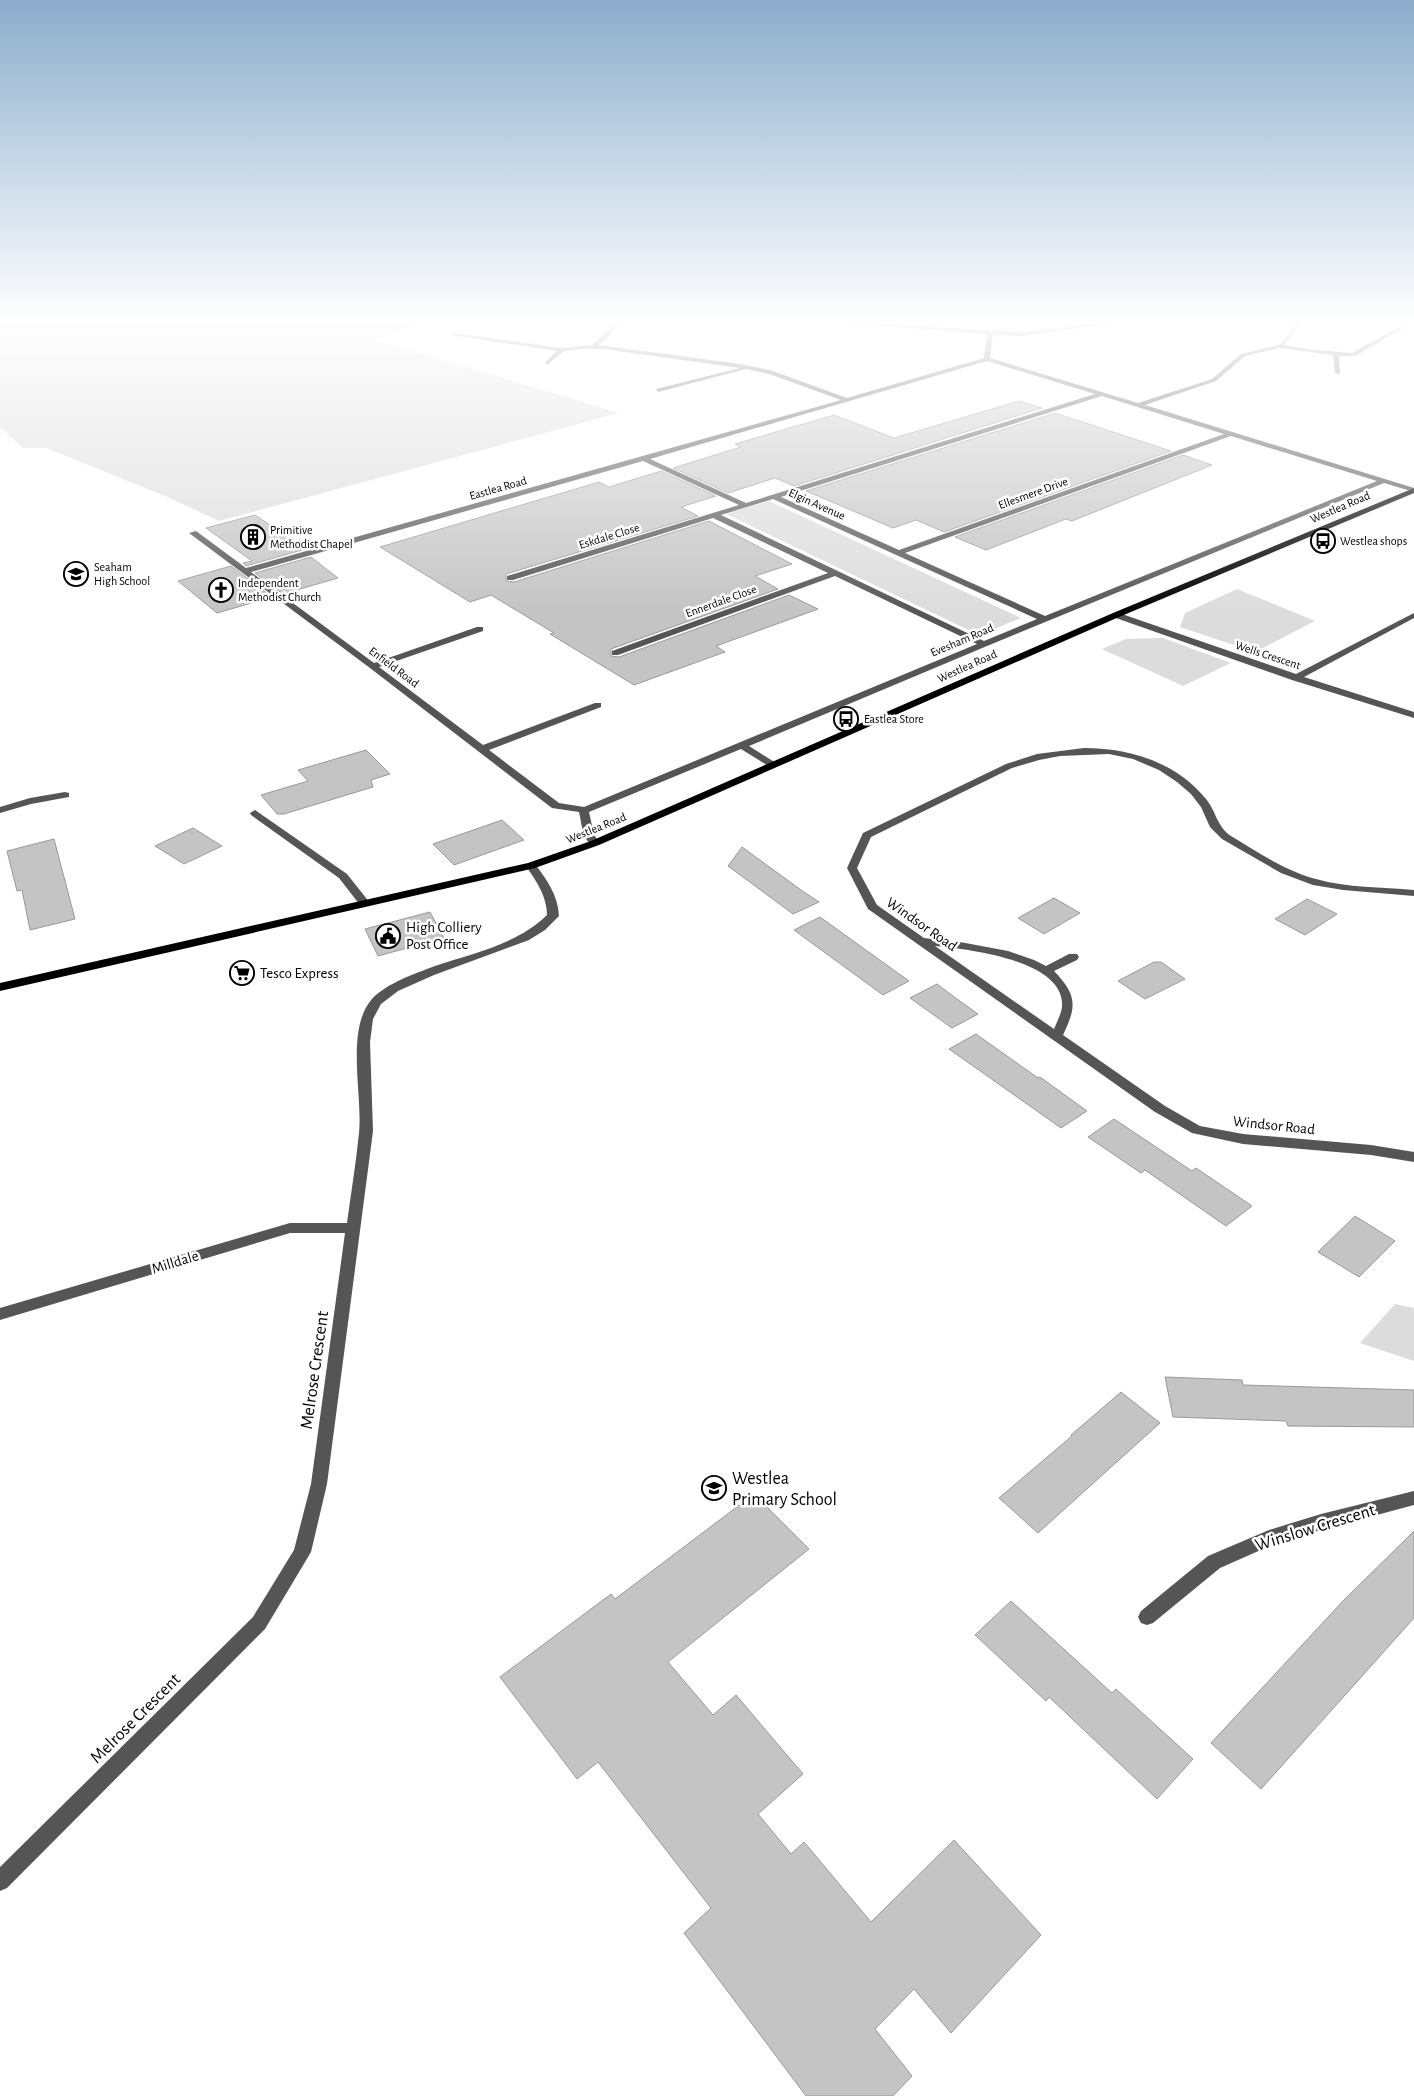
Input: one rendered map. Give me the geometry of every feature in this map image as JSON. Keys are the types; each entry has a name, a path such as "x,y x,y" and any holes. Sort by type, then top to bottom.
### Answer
{"main road":[{"name":"Westlea Road","path":"0,987 531,866 595,843 1116,615 1414,490"}],"street":[{"name":"Eastlea Road","path":"245,571 644,459 779,419"},
{"path":"774,497 1023,419"},
{"path":"1183,419 1414,490"},
{"name":"Ellesmere Drive","path":"899,553 1230,434"},
{"path":"644,459 745,505"},
{"name":"Evesham Road","path":"584,810 598,806 1044,619 1383,481"},
{"name":"Elgin Avenue","path":"714,515 774,497 1044,619"},
{"path":"714,515 984,644"},
{"name":"Eskdale Close","path":"510,578 714,515"},
{"name":"Enfield Road","path":"193,533 373,666 556,806 584,810"},
{"name":"Ennerdale Close","path":"615,653 835,573"},
{"name":"Wells Crescent","path":"1116,615 1295,678 1414,715"},
{"path":"1295,678 1414,615"},
{"path":"373,666 480,629"},
{"path":"482,750 598,705"},
{"path":"742,746 772,764"},
{"name":"Windsor Road","path":"1414,893 1342,887 1313,882 1285,871 1226,837 1216,827 1206,806 1195,792 1162,768 1136,758 1109,751 1068,752 1037,757 1009,766 867,835 852,868 872,908 1160,1109 1196,1130 1243,1139 1371,1150 1414,1157"},
{"path":"0,810 30,801 65,796"},
{"path":"584,810 589,835 595,843"},
{"path":"255,812 343,876 364,903"},
{"name":"Melrose Crescent","path":"0,1881 259,1623 302,1552 319,1484 366,1130 364,1042 367,1019 376,1002 394,988 430,972 525,938 541,928 553,916 554,905 541,880 531,866"},
{"path":"919,941 980,948 1029,962 1046,971 1057,980 1065,994 1068,1005 1056,1037"},
{"path":"1046,971 1073,957"},
{"name":"Milldale","path":"0,1314 290,1228 353,1228"},
{"name":"Winslow Crescent","path":"1147,1617 1214,1562 1278,1535 1414,1498"}],"shaded area":[{"path":"0,419 597,419 219,521 163,495 46,448 23,448 0,427"},
{"path":"769,501 1021,618 979,635 726,514"},
{"path":"1237,589 1315,621 1255,652 1180,627 1185,613"},
{"path":"1163,638 1231,663 1183,686 1102,649 1126,639"},
{"path":"1395,1304 1414,1308 1414,1361 1360,1343"}],"building":[{"path":"821,419 844,419 894,438 959,419 1008,419 794,486 775,478 728,493 673,468 741,447 735,444"},
{"path":"1036,419 1073,419 1171,451 944,532 916,520 893,528 806,491"},
{"path":"1183,455 1212,465 1072,521 1066,519 986,550 955,537"},
{"path":"661,471 716,496 681,507 698,516 506,574 506,581 514,582 709,521 792,564 755,576 778,589 611,649 611,656 619,657 789,595 818,609 716,646 725,652 634,685 550,634 554,633 491,595 470,602 380,547 599,482 609,487"},
{"name":"Primitive Methodist Chapel","path":"255,515 302,550 246,566 243,563 252,561 206,528"},
{"path":"311,557 338,578 283,594 255,573"},
{"name":"Independent Methodist Church","path":"231,566 272,597 217,613 178,581"},
{"path":"366,750 390,774 371,780 373,787 284,814 277,814 261,795 308,781 298,770"},
{"path":"502,820 524,840 454,865 433,844"},
{"path":"193,828 222,846 184,864 155,846"},
{"path":"54,839 75,919 30,930 22,890 17,891 7,851"},
{"path":"742,847 819,902 793,914 728,866"},
{"path":"1054,898 1080,913 1044,934 1018,918"},
{"path":"1307,899 1337,914 1305,935 1275,919"},
{"path":"430,912 444,938 378,956 365,929"},
{"path":"820,917 909,981 883,995 794,930"},
{"path":"1154,962 1161,962 1185,979 1145,999 1118,981"},
{"path":"937,984 978,1014 952,1028 910,998"},
{"path":"976,1034 1087,1111 1061,1128 949,1049"},
{"path":"1114,1119 1192,1171 1196,1168 1252,1206 1226,1226 1145,1170 1141,1173 1088,1137"},
{"path":"1355,1216 1395,1241 1359,1277 1318,1252"},
{"path":"1165,1377 1242,1380 1243,1385 1414,1390 1414,1427 1288,1426 1286,1421 1173,1417"},
{"path":"1121,1392 1160,1423 1038,1533 999,1498"},
{"path":"754,1494 809,1549 668,1662 713,1715 736,1695 803,1774 758,1814 791,1854 804,1842 871,1922 954,1840 1041,1935 951,2033 914,1989 875,2029 912,2076 893,2096 806,2096 684,1933 711,1908 598,1762 577,1779 500,1677 611,1594 615,1599"},
{"path":"1414,1531 1414,1618 1261,1789 1211,1743 1343,1601"},
{"path":"1011,1601 1112,1693 1116,1689 1193,1759 1157,1799 1049,1697 1046,1701 975,1635"}],"place":[{"name":"Primitive Methodist Chapel","path":"253,537"},
{"name":"Westlea shops","path":"1323,541"},
{"name":"Seaham High School","path":"76,574"},
{"name":"Independent Methodist Church","path":"221,590"},
{"name":"Eastlea Store","path":"846,719"},
{"name":"High Colliery Post Office","path":"388,936"},
{"name":"Tesco Express","path":"242,973"},
{"name":"Westlea Primary School","path":"714,1488"}]}
